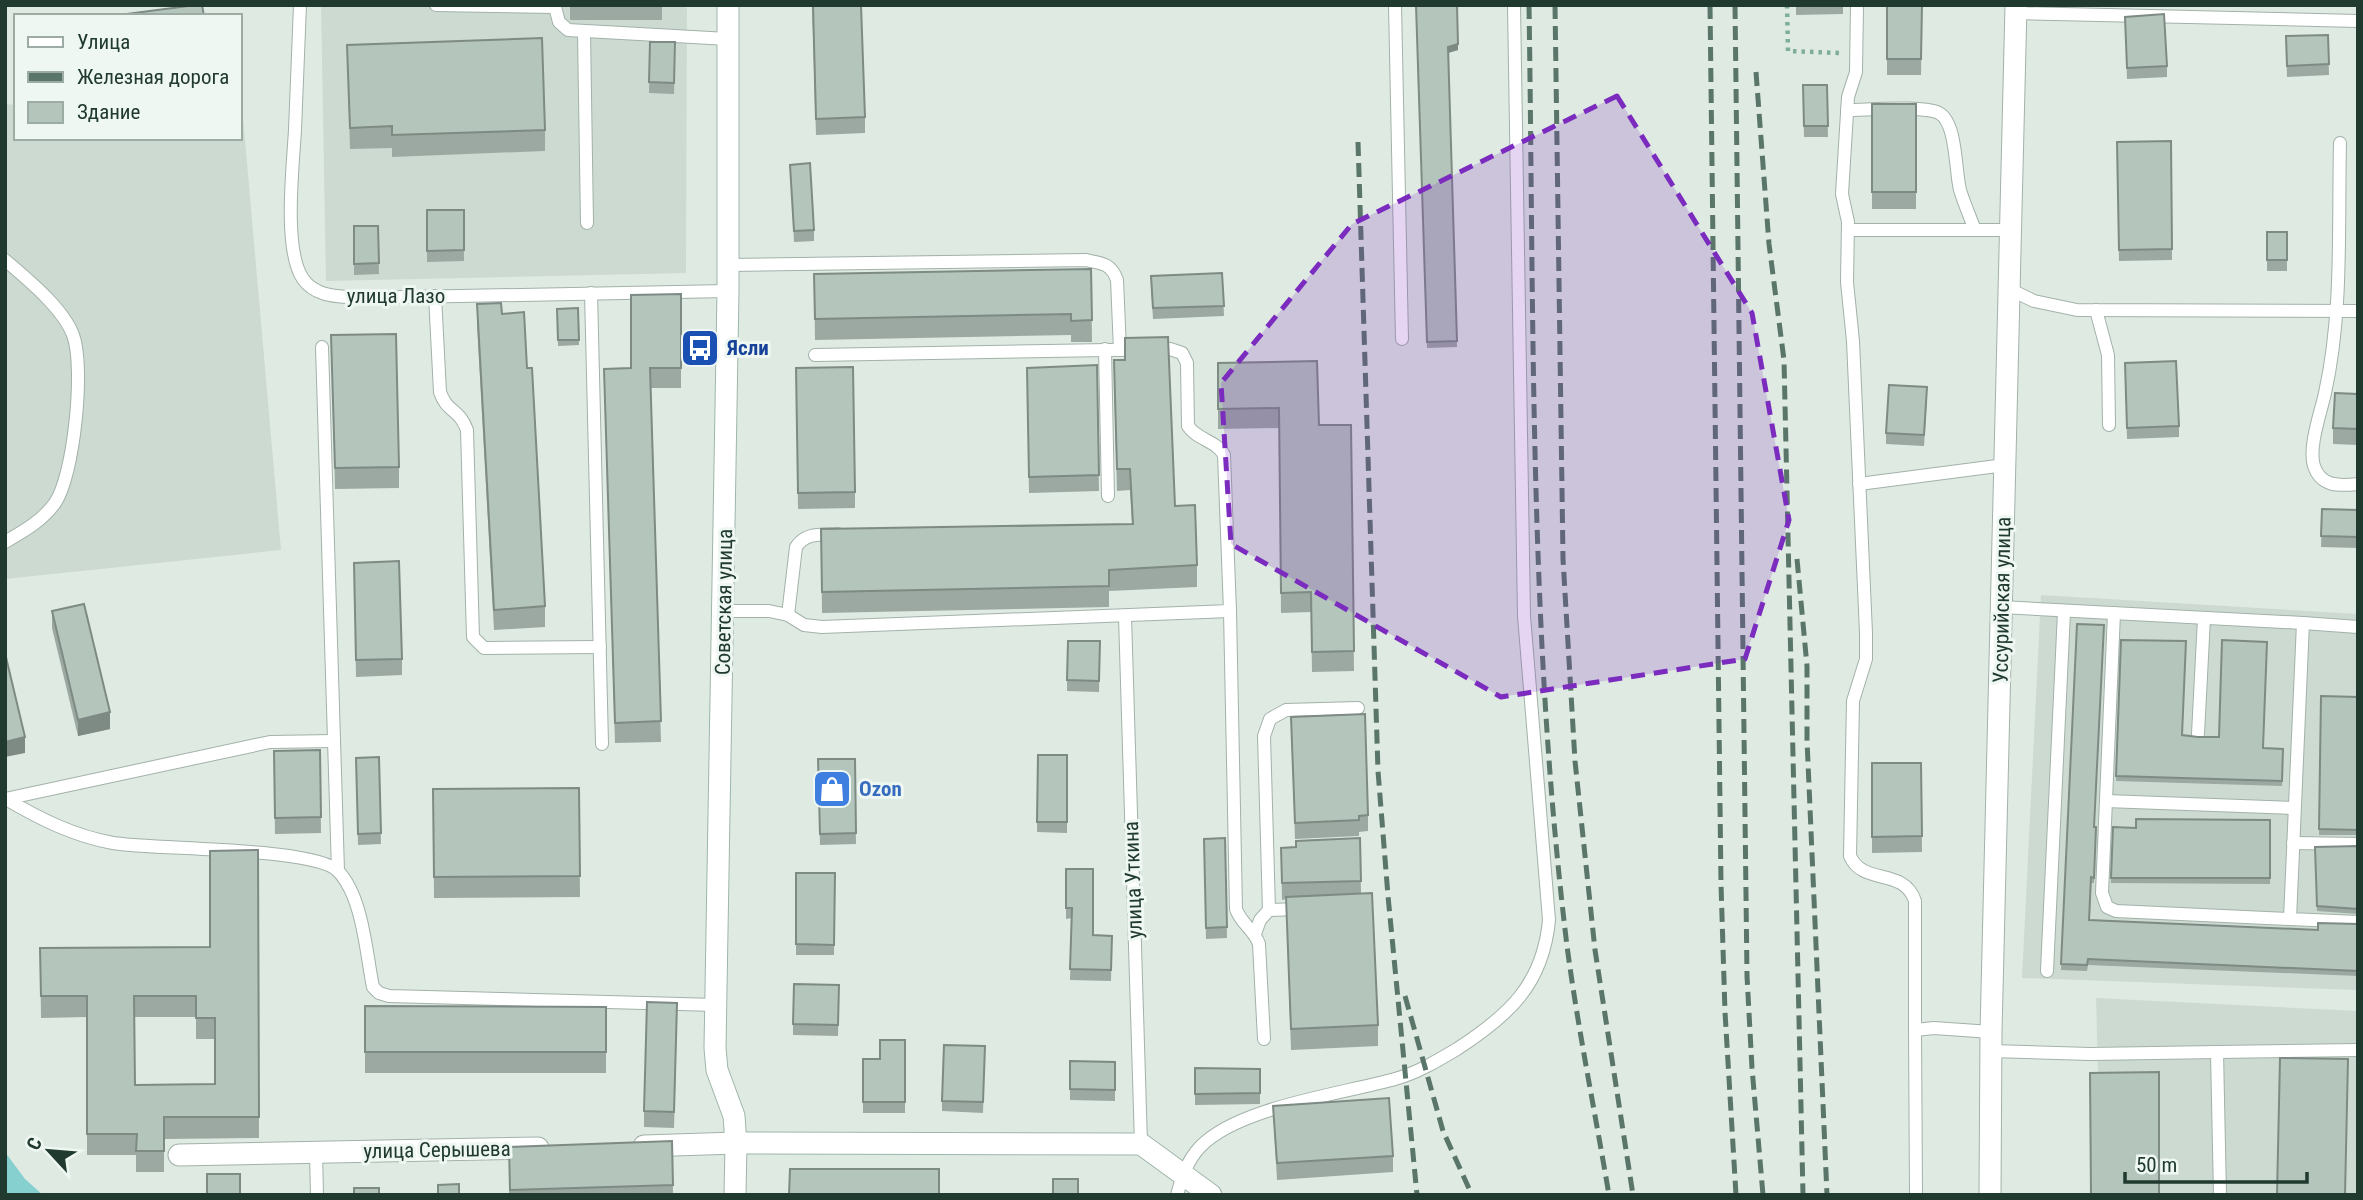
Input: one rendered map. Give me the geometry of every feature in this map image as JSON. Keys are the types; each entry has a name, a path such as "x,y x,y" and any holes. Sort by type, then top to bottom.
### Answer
{"street":[{"name":"Советская улица","path":"727,5 728,291 716,1005 717,1070 734,1116 735,1195"},
{"name":"Уссурийская улица","path":"1990,1195 1991,1041 2016,9"},
{"path":"628,1146 736,1143 1141,1144 1180,1184 1211,1195"},
{"name":"улица Серышева","path":"179,1155 560,1147"}],"lane":[{"name":"улица Лазо","path":"300,5 291,217 294,258 302,278 312,288 326,295 357,298 728,291"},
{"path":"436,5 555,6 559,22 568,30 727,39"},
{"path":"1395,5 1402,339"},
{"path":"1180,1184 1192,1157 1206,1141 1251,1117 1286,1105 1395,1079 1442,1058 1505,1015 1525,990 1543,956 1549,920 1524,616 1514,5"},
{"path":"1857,5 1856,77 1848,97 1842,194 1849,230 1847,298 1853,341 1866,659 1853,701 1850,856 1853,864 1860,870 1906,885 1912,891 1915,901 1916,1195"},
{"path":"2016,9 2358,21"},
{"path":"584,32 587,223"},
{"path":"1847,110 1926,109 1940,113 1948,122 1951,132 1960,190 1975,230"},
{"path":"2340,144 2337,311 2326,387 2313,447 2313,463 2318,476 2328,484 2358,484"},
{"path":"1849,230 2012,230"},
{"path":"5,260 57,310 73,335 79,386 72,451 57,500 41,520 5,542"},
{"path":"728,265 1085,260 1106,264 1114,270 1117,280 1120,350"},
{"path":"2011,290 2034,301 2059,308 2358,311"},
{"path":"591,293 602,744"},
{"path":"435,296 440,392 444,404 462,416 467,430 473,637 484,648 600,647"},
{"path":"2096,310 2108,355 2109,425"},
{"path":"322,347 338,871"},
{"path":"1105,349 1108,496"},
{"path":"815,355 1105,349 1170,349 1182,353 1187,363 1188,426 1198,437 1215,444 1224,455 1236,909 1242,923 1255,934 1259,944 1264,1039"},
{"path":"1859,484 2005,465"},
{"path":"788,615 794,558 800,541 810,535 850,534"},
{"path":"2001,607 2358,627"},
{"path":"724,611 769,611 788,615 804,625 822,627 1230,611"},
{"path":"2046,971 2064,612"},
{"path":"2114,613 2102,893 2107,907 2116,911 2358,922"},
{"name":"улица Уткина","path":"1125,616 1141,1144"},
{"path":"2199,734 2204,618"},
{"path":"2290,919 2303,623"},
{"path":"1269,910 1264,736 1270,719 1286,710 1358,708"},
{"path":"5,799 270,742 334,741"},
{"path":"5,799 47,821 94,839 308,859 326,863 338,871 352,894 359,913 373,987 379,993 389,996 716,1005"},
{"path":"2106,801 2294,808"},
{"path":"2293,843 2358,844"},
{"path":"1269,849 1283,848"},
{"path":"1255,934 1260,919 1269,910 1319,908"},
{"path":"1915,1030 1934,1028 1991,1041 2090,1054 2358,1050"},
{"path":"2217,1052 2220,1195"},
{"path":"316,1153 317,1195"}],"path":[{"path":"1787,5 1788,51 1857,53"}],"highlighted area":[{"path":"1617,96 1752,313 1789,520 1745,659 1501,697 1231,544 1221,383 1352,224"}],"shaded area":[{"path":"321,5 678,5 687,8 686,273 326,281"},
{"path":"5,104 14,105 14,140 242,140 243,117 281,550 5,579"},
{"path":"2041,595 2358,614 2358,990 2022,978"},
{"path":"2096,998 2358,1011 2358,1195 2101,1195"}],"water":[{"path":"5,1152 25,1179 43,1195 5,1195"}],"building":[{"path":"202,5 204,14 126,14"},
{"path":"813,5 861,5 865,117 816,119"},
{"path":"1416,5 1457,5 1458,44 1448,47 1457,341 1427,342"},
{"path":"1887,5 1922,5 1921,59 1887,59"},
{"path":"2164,14 2167,66 2127,68 2125,17"},
{"path":"2328,35 2329,64 2287,66 2286,36"},
{"path":"542,38 545,130 392,135 392,126 350,128 347,45"},
{"path":"650,42 675,42 674,83 649,82"},
{"path":"1803,85 1827,85 1828,126 1804,126"},
{"path":"1872,104 1916,104 1916,192 1872,192"},
{"path":"2171,141 2172,249 2119,250 2117,142"},
{"path":"810,163 814,230 794,231 790,165"},
{"path":"427,210 464,210 464,250 427,251"},
{"path":"354,226 378,226 379,263 354,264"},
{"path":"2267,232 2287,232 2287,260 2267,260"},
{"path":"1091,269 1092,320 1071,321 1071,314 815,319 814,274"},
{"path":"1222,273 1224,306 1153,308 1151,276"},
{"path":"681,294 681,368 650,368 661,721 615,723 604,369 631,368 631,295"},
{"path":"501,303 502,314 524,312 527,368 532,368 545,606 494,610 477,304"},
{"path":"578,308 579,340 558,340 557,309"},
{"path":"396,334 399,467 335,468 331,335"},
{"path":"1168,337 1175,506 1195,505 1197,565 1109,570 1109,586 822,592 821,529 1133,524 1130,469 1117,469 1114,360 1125,360 1125,338"},
{"path":"1317,361 1319,425 1351,425 1354,651 1312,652 1311,592 1281,593 1279,408 1218,409 1218,363"},
{"path":"2176,361 2179,426 2127,428 2125,363"},
{"path":"1097,365 1099,475 1029,477 1027,368"},
{"path":"853,367 855,492 798,493 796,368"},
{"path":"1889,385 1927,387 1924,435 1886,433"},
{"path":"2335,393 2358,394 2358,429 2333,428"},
{"path":"2322,509 2358,510 2358,537 2321,536"},
{"path":"399,561 402,659 356,660 354,563"},
{"path":"84,604 110,712 78,720 52,611"},
{"path":"2077,624 2104,625 2094,878 2091,877 2089,920 2318,930 2318,923 2358,924 2358,971 2088,959 2087,965 2061,964"},
{"path":"2121,640 2186,641 2182,735 2198,737 2219,737 2222,640 2267,642 2263,748 2283,749 2282,781 2116,776"},
{"path":"1068,641 1100,641 1099,681 1067,680"},
{"path":"5,653 25,737 5,742"},
{"path":"2321,696 2358,697 2358,830 2319,829"},
{"path":"1365,714 1368,815 1359,816 1359,820 1295,823 1291,717"},
{"path":"320,750 321,817 275,818 274,751"},
{"path":"1038,755 1067,755 1067,822 1037,822"},
{"path":"379,757 381,833 358,834 356,758"},
{"path":"818,759 855,759 856,833 820,834"},
{"path":"1872,763 1921,763 1922,836 1872,837"},
{"path":"579,788 580,876 434,877 433,789"},
{"path":"2136,819 2270,820 2270,878 2111,878 2113,827 2136,828"},
{"path":"1225,838 1227,927 1206,928 1204,839"},
{"path":"1360,838 1361,881 1282,883 1281,848 1296,847 1296,841"},
{"path":"2358,846 2358,909 2317,906 2315,847"},
{"path":"258,850 259,1117 164,1117 164,1151 136,1151 137,1134 87,1134 87,996 41,996 40,948 210,947 210,851","holes":["134,996 196,996 196,1018 215,1018 215,1084 135,1085"]},
{"path":"1066,869 1093,869 1093,935 1112,936 1111,970 1070,969 1072,908 1066,908"},
{"path":"796,873 835,873 834,945 796,944"},
{"path":"1372,893 1378,1025 1291,1029 1286,897"},
{"path":"794,984 839,985 838,1025 793,1024"},
{"path":"647,1002 677,1003 674,1112 644,1111"},
{"path":"365,1006 606,1007 606,1052 365,1052"},
{"path":"880,1040 905,1040 905,1102 863,1102 863,1059 880,1059"},
{"path":"944,1045 985,1046 983,1102 942,1101"},
{"path":"2280,1058 2348,1059 2345,1195 2277,1195"},
{"path":"1070,1061 1115,1062 1115,1090 1070,1089"},
{"path":"1195,1068 1260,1069 1260,1093 1195,1094"},
{"path":"2159,1072 2159,1195 2091,1195 2090,1073"},
{"path":"1389,1098 1393,1156 1277,1163 1273,1106"},
{"path":"672,1141 673,1185 510,1190 509,1147"},
{"path":"790,1169 939,1169 939,1195 789,1195"},
{"path":"207,1174 240,1174 240,1195 207,1195"},
{"path":"1053,1179 1078,1179 1078,1195 1053,1195"},
{"path":"459,1184 459,1195 438,1195 438,1185"},
{"path":"354,1188 379,1188 379,1195 354,1195"}],"railway":[{"path":"1529,5 1533,359 1546,712 1567,946 1609,1195"},
{"path":"1555,5 1563,559 1575,761 1595,950 1633,1195"},
{"path":"1710,5 1721,884 1725,1012 1736,1195"},
{"path":"1735,5 1747,976 1763,1195"},
{"path":"1756,72 1769,244 1784,360 1803,1195"},
{"path":"1358,142 1378,771 1417,1195"},
{"path":"1797,559 1807,666 1807,740 1827,1195"},
{"path":"1405,996 1443,1131 1472,1195"}],"place":[{"name":"Ясли","path":"700,348"},
{"name":"Ozon","path":"832,789"}]}
